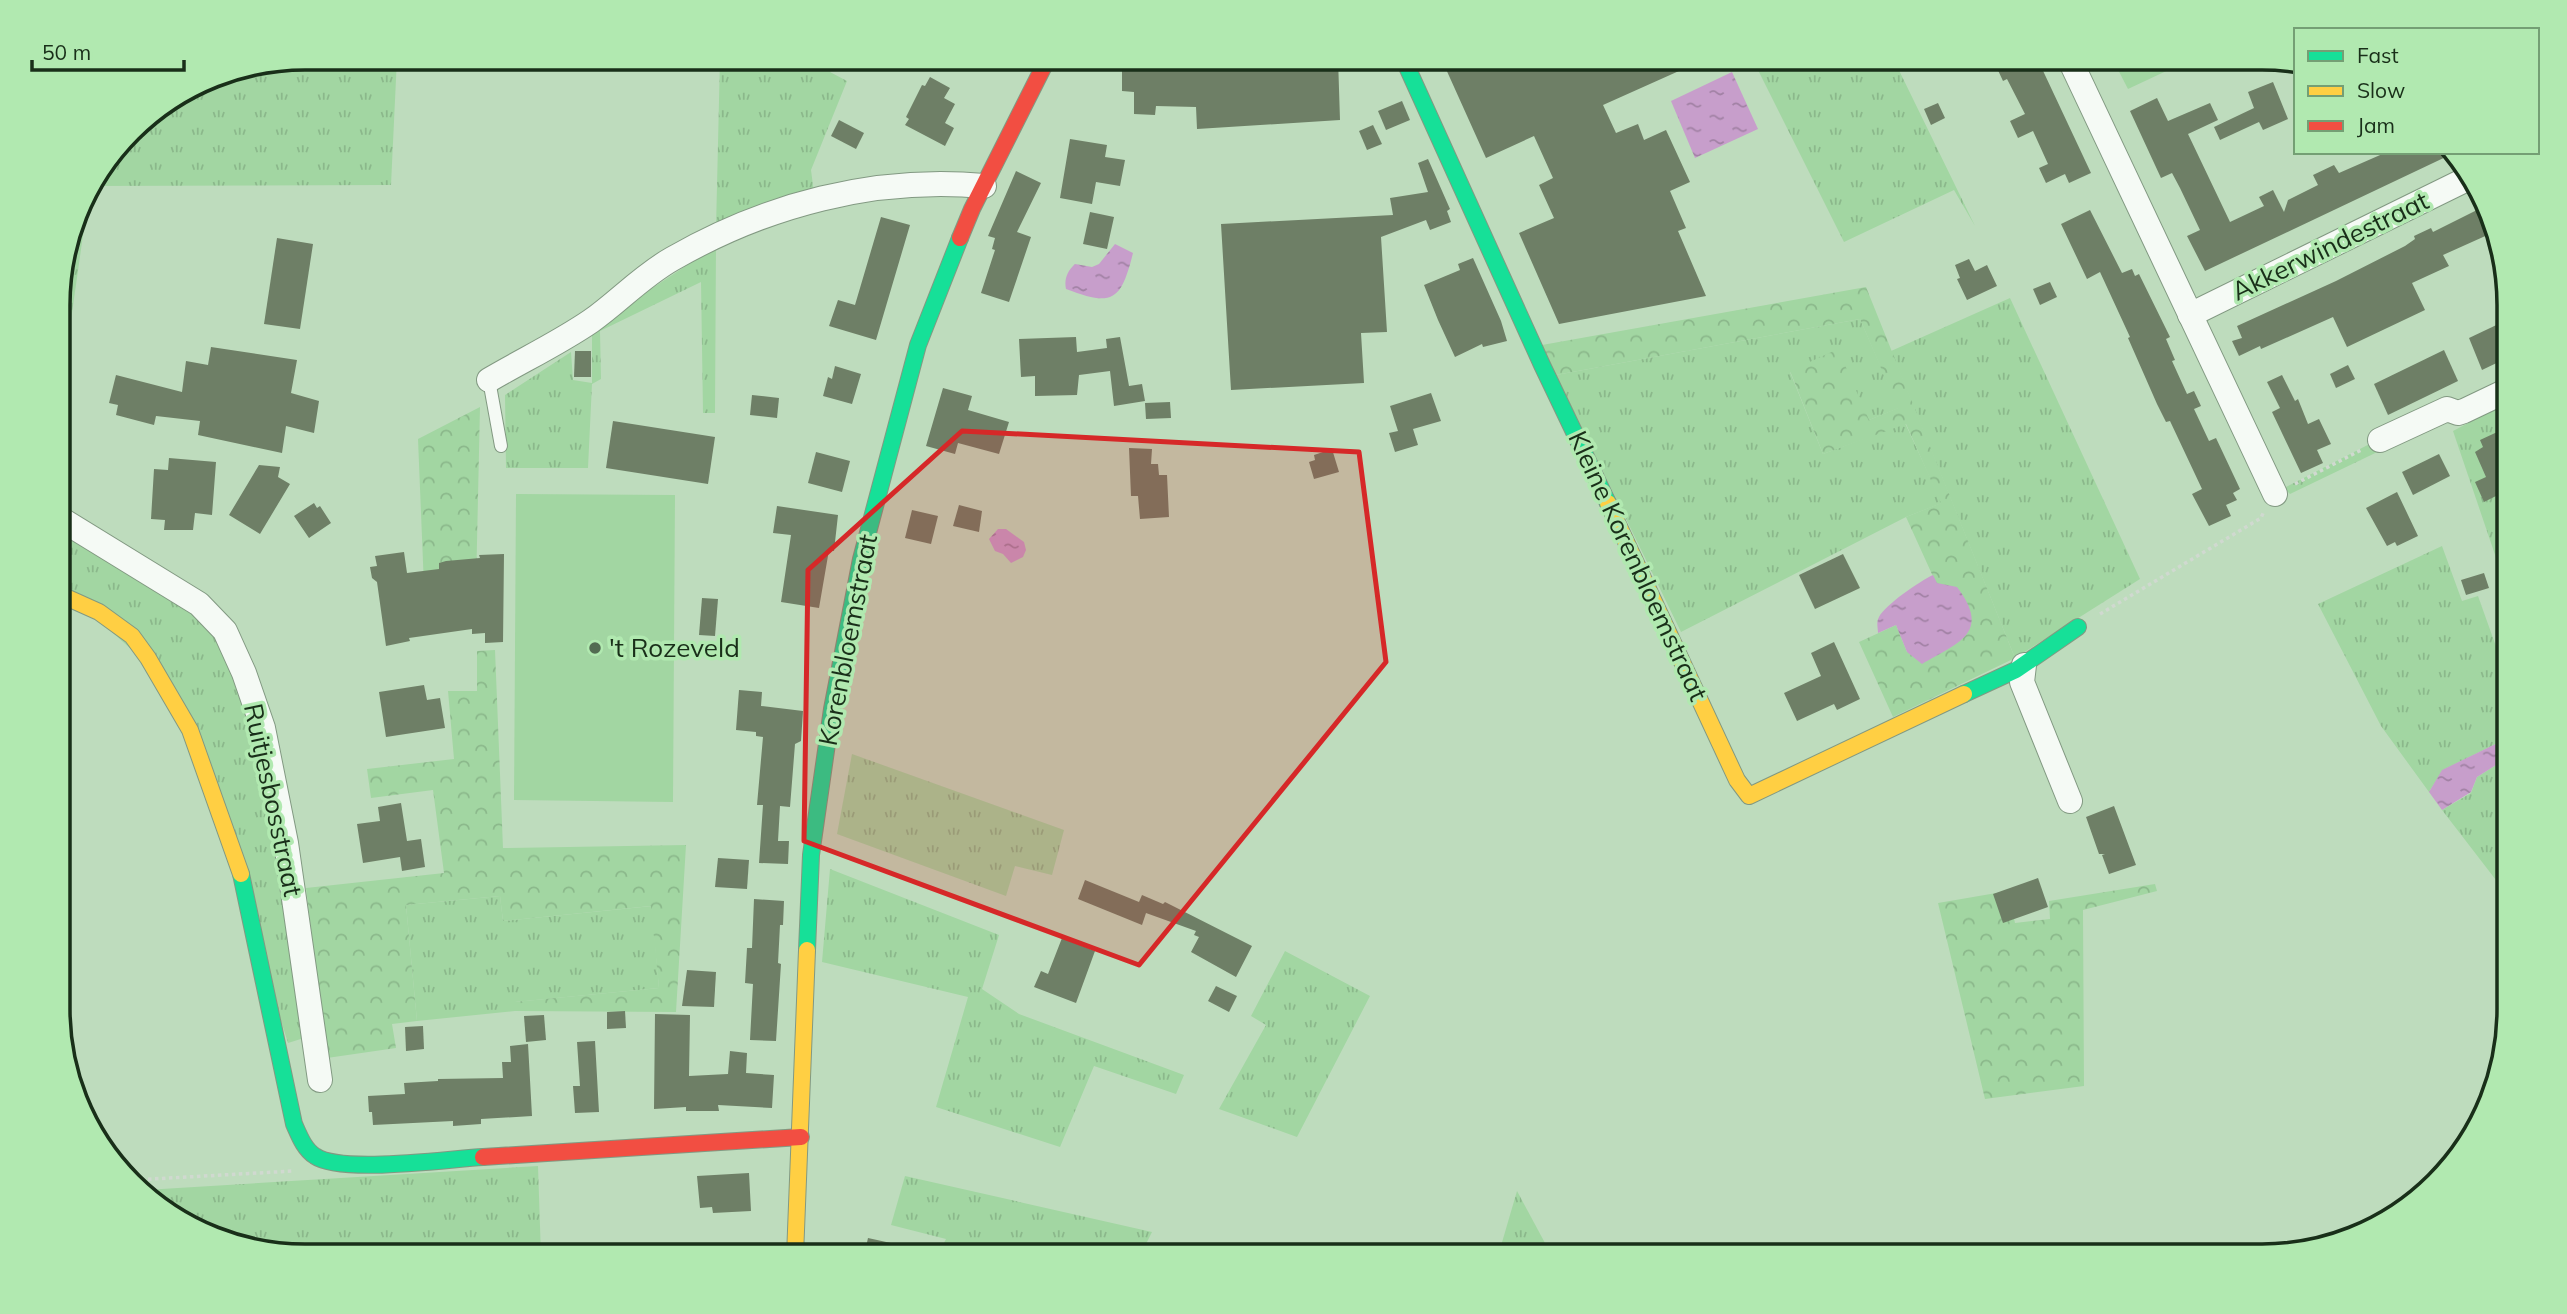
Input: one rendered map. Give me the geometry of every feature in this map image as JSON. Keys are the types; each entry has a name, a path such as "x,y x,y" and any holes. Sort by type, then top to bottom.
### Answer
{"street":[{"name":"Korenbloemstraat","path":"796,1244 811,855 832,709 853,600 880,484 918,345 984,186 1042,70"},
{"name":"Kleine Korenbloemstraat","path":"1408,70 1542,365 1737,780 1749,796 2024,665"},
{"path":"2075,70 2275,494"},
{"path":"489,380 590,321 668,261 719,234 832,195 944,182 984,186"},
{"name":"Akkerwindestraat","path":"2190,315 2462,182"},
{"path":"2380,440 2447,409 2464,411 2497,395"},
{"name":"Ruitjesbosstraat","path":"71,525 199,604 225,631 244,673 263,728 288,856 320,1080"},
{"name":"Ruitjesbosstraat","path":"71,599 99,612 132,636 190,730 239,865 294,1124 305,1150 326,1163 369,1164 801,1137"},
{"path":"2070,801 2022,682 2024,665 2078,627"},
{"path":"280,1061 314,1049"}],"lane":[{"path":"489,380 501,446"}],"path":[{"path":"2078,627 2262,518 2270,498 2275,494 2380,440"},
{"path":"143,1179 294,1171"}],"highlighted area":[{"path":"962,431 1359,452 1386,662 1139,965 804,841 808,570"}],"green space":[{"path":"305,70 396,70 391,185 102,186 128,150 150,128 187,101 244,78"},
{"path":"720,70 831,70 830,72 847,81 811,170 814,193 716,228"},
{"path":"1758,70 1899,70 1975,226 1954,190 1844,242"},
{"path":"2118,70 2168,70 2128,89"},
{"path":"84,225 71,320 72,274"},
{"path":"716,246 715,413 703,413 701,282 600,331 601,379 592,384 588,468 506,468 505,395 571,352 573,380 592,383 592,328"},
{"path":"1866,287 2015,658 1893,717 1859,642 1896,625 1907,652 1936,583 1906,517 1941,503 1906,424 1823,454 1790,371 1838,349 1869,420 1898,408 1860,319 1556,375 1542,345"},
{"path":"2010,298 2140,579 2015,658 1891,351"},
{"path":"1860,319 1899,408 1869,420 1790,372 1823,454 1905,423 1942,503 1906,517 1681,632 1556,375"},
{"path":"480,407 476,588 424,587 418,439"},
{"path":"2497,408 2497,561 2453,431"},
{"path":"2389,434 2394,444 2290,494 2284,488"},
{"name":"'t Rozeveld","path":"516,494 675,495 673,802 514,800"},
{"path":"71,538 202,616 228,649 256,721 304,1038 288,1043 177,690 71,595"},
{"path":"2442,546 2462,601 2478,596 2497,649 2497,743 2443,770 2429,792 2381,726 2318,604"},
{"path":"495,650 503,848 686,845 676,1012 515,1011 514,1002 659,988 651,906 503,921 500,896 406,905 417,1021 392,1024 396,1048 327,1058 306,888 444,873 433,790 371,798 367,769 454,759 448,691 477,691 477,651"},
{"path":"852,754 1064,830 1052,875 1015,866 1006,896 837,834"},
{"path":"2497,764 2497,881 2442,810 2471,793 2477,777"},
{"path":"830,869 999,935 982,989 1019,1014 1184,1075 1176,1094 1094,1066 1060,1147 936,1107 968,997 822,962"},
{"path":"2155,884 2157,891 2083,910 2084,1086 1985,1099 1938,903 2008,891 2015,923 2050,919 2049,901"},
{"path":"500,896 503,921 652,906 659,988 515,1002 515,1011 417,1021 406,905"},
{"path":"1285,951 1370,996 1297,1137 1219,1109 1266,1025 1251,1016"},
{"path":"538,1166 541,1244 274,1242 229,1232 201,1220 155,1189"},
{"path":"905,1176 1152,1232 1146,1244 944,1244 946,1239 891,1225"},
{"path":"1517,1191 1545,1243 1502,1243"}],"water":[{"path":"1732,72 1758,129 1695,158 1671,101"},
{"path":"1115,244 1133,253 1124,281 1113,296 1095,298 1066,289 1067,276 1075,264 1092,267 1099,264"},
{"path":"998,529 1006,529 1024,542 1026,550 1023,557 1011,563 1003,554 995,551 989,539"},
{"path":"1933,575 1937,583 1957,587 1967,603 1971,626 1958,643 1922,664 1907,652 1896,625 1878,633 1878,621 1895,600"},
{"path":"2497,743 2497,764 2477,777 2471,792 2442,810 2429,792 2442,770"}],"building":[{"path":"1122,70 1338,70 1340,120 1197,129 1196,107 1156,106 1155,115 1134,114 1134,92 1122,91"},
{"path":"1446,70 1681,70 1603,105 1616,133 1638,124 1644,140 1666,130 1690,182 1670,191 1686,228 1678,231 1706,296 1559,324 1519,233 1554,218 1539,185 1553,178 1534,136 1486,158"},
{"path":"1998,70 2043,70 2091,173 2069,183 2065,174 2046,183 2039,168 2048,164 2033,131 2018,138 2010,121 2025,114 2007,79 2003,81"},
{"path":"930,77 950,88 944,98 955,104 945,123 954,128 945,146 905,125 909,119 906,117 922,85 925,86"},
{"path":"2273,82 2288,119 2263,130 2259,122 2220,140 2214,127 2254,108 2248,92"},
{"path":"2157,98 2168,121 2210,103 2218,120 2188,134 2230,222 2264,206 2259,197 2273,190 2284,212 2288,200 2318,185 2313,175 2334,165 2339,173 2382,154 2442,154 2445,157 2205,271 2187,236 2200,230 2172,173 2161,178 2130,111"},
{"path":"1402,101 1410,120 1386,130 1378,111"},
{"path":"1938,103 1945,118 1931,125 1924,109"},
{"path":"839,120 864,133 856,149 831,136"},
{"path":"1373,125 1382,144 1367,150 1359,131"},
{"path":"1070,139 1107,145 1105,157 1125,160 1120,186 1096,182 1092,204 1060,198"},
{"path":"1428,159 1450,209 1447,211 1451,222 1430,230 1426,220 1381,237 1387,332 1361,333 1364,383 1231,390 1221,224 1393,215 1390,198 1428,192 1418,163"},
{"path":"1016,171 1041,183 1017,232 1031,237 1009,302 981,293 995,250 992,249 995,238 988,236"},
{"path":"2090,210 2122,273 2132,269 2135,276 2139,274 2170,337 2166,339 2175,360 2172,361 2187,394 2194,391 2201,406 2194,409 2209,441 2216,438 2240,489 2233,493 2237,500 2226,505 2231,516 2209,526 2192,494 2202,489 2170,421 2166,422 2157,404 2100,272 2087,279 2061,224"},
{"path":"2477,210 2487,235 2443,255 2449,266 2412,283 2425,310 2347,347 2333,317 2239,356 2232,341 2242,338 2237,326 2405,246 2415,239 2414,236 2431,228 2433,232"},
{"path":"1090,212 1114,217 1107,249 1083,244"},
{"path":"881,217 910,225 876,340 829,326 838,300 855,305"},
{"path":"277,238 313,244 300,329 264,324"},
{"path":"1473,258 1507,341 1483,347 1482,344 1455,357 1424,285 1460,270 1458,264"},
{"path":"1969,259 1975,271 1987,265 1997,286 1967,300 1957,279 1960,278 1955,265"},
{"path":"2050,282 2057,297 2040,305 2033,289"},
{"path":"2497,325 2497,363 2482,370 2469,338"},
{"path":"1076,337 1077,352 1107,348 1106,339 1120,337 1129,386 1142,384 1145,401 1114,406 1110,371 1079,375 1077,395 1035,396 1035,376 1021,377 1019,339"},
{"path":"211,347 297,360 291,393 319,401 314,433 286,426 282,453 198,435 200,421 156,416 154,425 116,415 118,405 109,403 116,375 182,392 186,361 208,365"},
{"path":"2444,350 2458,381 2388,415 2374,384"},
{"path":"575,351 591,351 591,377 574,377"},
{"path":"2348,365 2355,379 2336,388 2330,374"},
{"path":"835,366 861,374 852,404 823,396 828,377 832,379"},
{"path":"2282,375 2295,401 2298,399 2308,424 2319,419 2331,444 2317,450 2323,463 2301,473 2272,412 2280,408 2267,382"},
{"path":"943,388 972,396 968,410 1009,422 999,454 958,443 955,454 926,446"},
{"path":"1431,393 1441,421 1413,429 1418,445 1395,452 1389,433 1398,431 1390,406"},
{"path":"752,395 779,398 777,418 750,415"},
{"path":"1170,402 1171,418 1146,419 1145,403"},
{"path":"613,421 715,437 708,484 606,468"},
{"path":"2497,432 2497,496 2484,502 2475,482 2486,477 2475,452 2483,447 2480,440"},
{"path":"1129,448 1152,449 1151,464 1158,464 1159,475 1167,475 1169,517 1140,519 1138,496 1131,496"},
{"path":"1332,449 1339,472 1314,479 1309,462 1315,460 1314,455"},
{"path":"816,452 850,461 842,492 808,483"},
{"path":"2439,454 2450,476 2413,495 2402,472"},
{"path":"169,458 216,462 212,515 195,513 193,530 164,530 165,520 151,519 154,469 168,470"},
{"path":"259,465 280,467 278,477 290,484 260,534 229,515"},
{"path":"2397,492 2418,536 2397,546 2395,542 2387,546 2366,508"},
{"path":"314,503 317,508 320,506 331,523 309,538 294,516"},
{"path":"959,505 982,511 979,532 953,526"},
{"path":"777,506 838,515 834,551 829,550 819,608 781,602 791,535 773,533"},
{"path":"912,510 938,516 931,544 905,538"},
{"path":"404,552 407,573 439,569 439,563 446,561 504,554 503,642 485,643 485,633 472,634 472,629 409,638 410,641 386,646 377,582 372,578 370,567 377,566 375,556"},
{"path":"1843,554 1860,588 1815,609 1799,575"},
{"path":"2484,573 2489,588 2466,595 2461,580"},
{"path":"702,598 718,599 715,636 699,635"},
{"path":"1834,642 1860,699 1837,710 1834,704 1797,721 1784,693 1821,676 1811,653"},
{"path":"424,685 427,700 440,698 445,728 386,737 379,692"},
{"path":"739,690 762,692 761,706 803,711 801,741 795,744 790,807 780,806 778,841 789,841 788,864 759,863 763,805 757,805 763,737 756,736 756,732 736,730"},
{"path":"401,803 407,841 421,839 425,867 402,871 400,857 363,863 357,824 380,821 378,807"},
{"path":"2114,806 2136,865 2109,874 2102,855 2105,854 2099,854 2086,817"},
{"path":"718,858 749,860 747,889 715,887"},
{"path":"2038,878 2048,907 2003,923 1993,894"},
{"path":"1085,880 1139,902 1142,895 1163,904 1165,902 1252,946 1236,977 1191,952 1199,937 1194,935 1196,931 1146,913 1142,925 1078,899"},
{"path":"754,899 784,901 783,925 780,925 778,963 781,964 776,1041 750,1040 753,984 745,983 747,948 752,948"},
{"path":"1062,938 1095,951 1076,1003 1034,987 1041,971 1048,974"},
{"path":"687,970 716,972 714,1007 682,1006"},
{"path":"1216,986 1237,996 1229,1012 1208,1001"},
{"path":"625,1011 626,1028 607,1029 607,1012"},
{"path":"655,1014 690,1015 689,1076 728,1074 730,1051 747,1053 746,1073 774,1075 772,1108 718,1105 719,1111 686,1111 686,1107 654,1109"},
{"path":"544,1015 546,1040 526,1042 524,1016"},
{"path":"423,1026 424,1049 406,1051 405,1027"},
{"path":"595,1041 599,1112 575,1113 573,1086 580,1086 577,1042"},
{"path":"528,1044 532,1116 481,1119 481,1124 453,1126 453,1121 373,1125 368,1096 405,1094 404,1083 438,1079 503,1078 502,1062 511,1062 510,1046"},
{"path":"749,1173 751,1211 713,1213 712,1207 700,1208 697,1176"},
{"path":"868,1238 894,1244 867,1244"}],"traffic: fast":[{"path":"1408,70 1542,365 1608,503"},
{"path":"807,950 811,855 832,709 861,559 918,345 960,238"},
{"path":"1964,694 2016,670 2078,627"},
{"path":"241,874 294,1124 308,1150 328,1161 370,1165 483,1157"}],"traffic: slow":[{"path":"1608,503 1737,780 1749,796 1964,694"},
{"path":"71,599 99,612 132,636 148,658 190,730 241,874"},
{"path":"795,1244 807,950"}],"traffic: jam":[{"path":"960,238 1042,70"},
{"path":"483,1157 801,1137"}],"place":[{"name":"'t Rozeveld","path":"595,648"}]}
